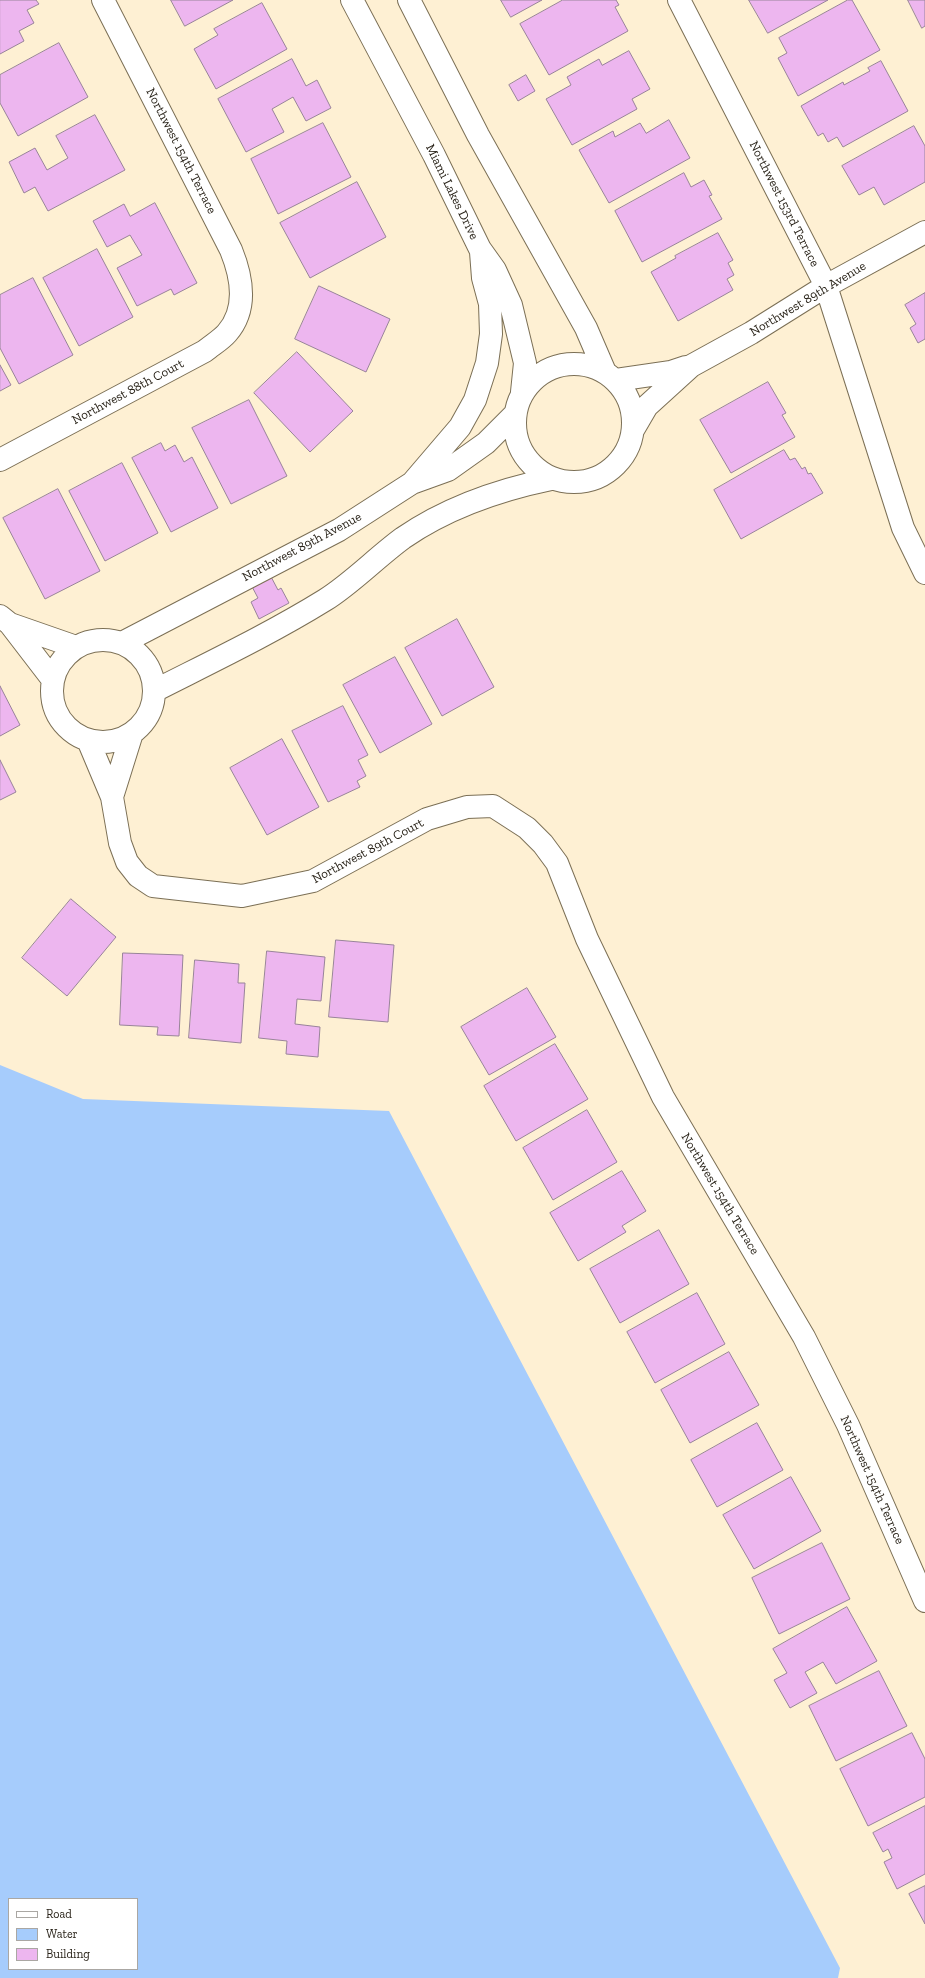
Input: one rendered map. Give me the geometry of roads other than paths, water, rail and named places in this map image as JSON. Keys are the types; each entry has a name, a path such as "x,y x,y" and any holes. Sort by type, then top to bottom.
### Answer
{"street":[{"name":"Northwest 154th Terrace","path":"103,0 231,250 238,267 242,288 240,307"},
{"name":"Miami Lakes Drive","path":"352,0 434,155 480,249 495,270 511,305 525,363 522,392"},
{"path":"409,0 478,135 586,328 610,376 628,400 632,412 633,430 628,448 618,463 604,475 587,481 569,483 551,479 526,459 519,446 515,431 514,415 522,392 534,378 551,368 569,363 587,365 610,376"},
{"name":"Northwest 153rd Terrace","path":"679,0 826,286 903,528 925,573"},
{"name":"Northwest 89th Avenue","path":"633,430 647,406 691,366 751,333 826,286 925,232"},
{"path":"412,483 460,427 475,400 487,363 491,334 490,304 483,278 480,249"},
{"name":"Northwest 88th Court","path":"0,460 205,351 227,333 236,319 240,307"},
{"name":"Northwest 89th Avenue","path":"610,376 665,373 691,366"},
{"name":"Northwest 89th Avenue","path":"122,643 339,530 412,483 448,470 486,443 514,415"},
{"path":"154,692 270,632 326,599 403,538 434,518 477,499 551,479"},
{"path":"5,620 76,647"},
{"path":"5,620 52,680"},
{"path":"104,639 122,643 137,652 148,666 154,683 154,692 153,701 148,716 139,728 126,738 111,742 94,742 79,737 67,728 57,715 52,698 52,680 59,664 76,647 87,642 104,639"},
{"name":"Northwest 89th Court","path":"112,798 132,733"},
{"name":"Northwest 89th Court","path":"88,740 112,798 120,843 127,862 138,876 153,886 242,896 313,882 427,820 467,807 493,806"},
{"name":"Northwest 154th Terrace","path":"493,806 526,828 543,844 557,863 587,939 663,1097 804,1337 852,1432 925,1601"}],"water":[{"path":"0,1065 83,1099 389,1111 840,1968 838,1978 0,1978"}]}
